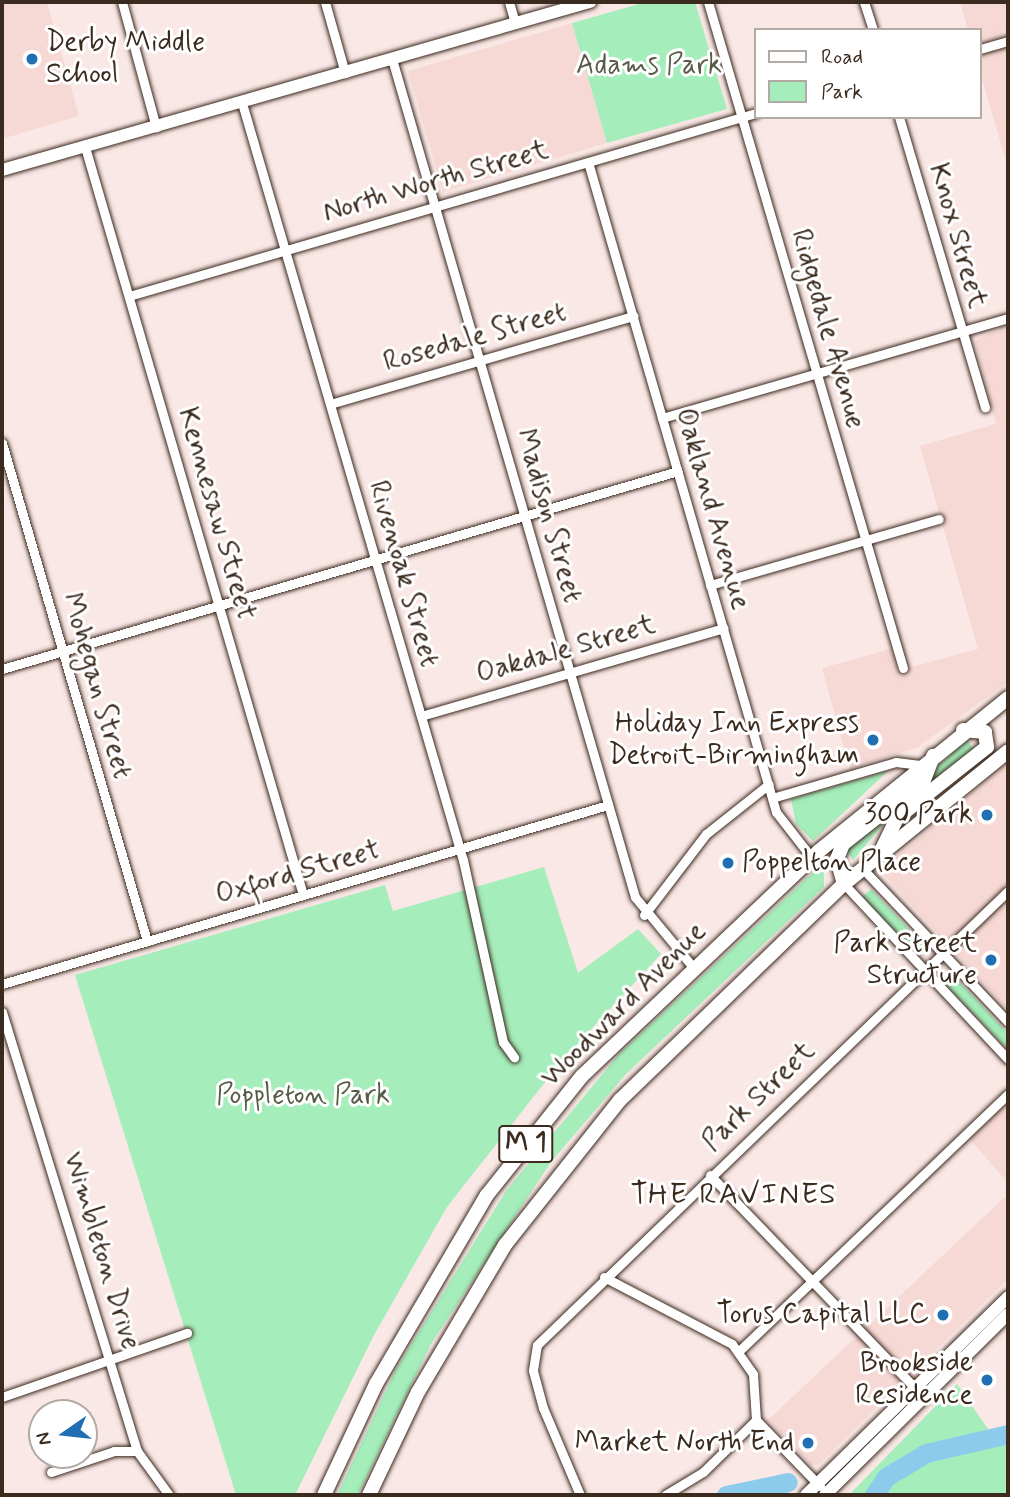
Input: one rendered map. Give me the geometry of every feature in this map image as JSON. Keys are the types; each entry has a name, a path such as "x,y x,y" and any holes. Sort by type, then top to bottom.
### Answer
{"main road":[{"path":"2,170 590,2"},
{"name":"Woodward Avenue","path":"324,1495 376,1384 487,1195 582,1076 693,967 812,858 933,754 1008,698"},
{"path":"880,853 897,818 987,747 985,732 963,730"},
{"name":"M 1","path":"369,1495 458,1320 558,1172 620,1100 844,884 1008,751"},
{"path":"844,884 838,859 843,844 924,780 933,754"},
{"path":"806,1495 823,1491 920,1393 1008,1297"},
{"path":"920,1393 1008,1314"}],"street":[{"path":"122,2 156,127"},
{"path":"325,2 345,73"},
{"path":"509,2 515,23"},
{"name":"Ridgedale Avenue","path":"708,2 903,668"},
{"path":"864,2 872,28"},
{"path":"982,48 1008,41"},
{"name":"Madison Street","path":"392,59 569,673 644,915 693,967"},
{"name":"Rivenoak Street","path":"242,103 460,849 487,984 503,1042 514,1057"},
{"name":"North Worth Street","path":"129,296 754,114"},
{"name":"Knox Street","path":"900,119 985,408"},
{"name":"Kennesaw Street","path":"85,146 303,895"},
{"name":"Oakland Avenue","path":"588,162 772,798 784,828 812,858"},
{"name":"Rosedale Street","path":"330,404 633,316"},
{"path":"662,418 1008,318"},
{"name":"Mohegan Street","path":"2,443 147,941"},
{"path":"2,669 678,471"},
{"path":"710,585 939,519"},
{"name":"Oakdale Street","path":"421,716 723,628"},
{"path":"772,798 897,762 920,765"},
{"path":"644,915 706,834 769,784"},
{"name":"Oxford Street","path":"2,984 608,805"},
{"path":"862,868 1008,1023"},
{"path":"844,884 1008,1059"},
{"name":"Park Street","path":"580,1495 549,1427 532,1359 537,1345 604,1277 1008,891"},
{"name":"Wimbleton Drive","path":"2,1012 111,1359 137,1451 169,1495"},
{"path":"740,1350 1008,1094"},
{"path":"710,1175 920,1393"},
{"path":"604,1277 740,1350 757,1387 755,1420 703,1472 665,1495"},
{"path":"2,1396 187,1333"},
{"path":"755,1420 823,1491"},
{"path":"51,1472 114,1451 137,1451"}],"shaded area":[{"name":"Derby Middle School","path":"2,2 47,2 79,116 2,139"},
{"path":"960,2 1008,2 1008,168 982,79 982,28 967,28"},
{"path":"572,23 607,143 443,192 408,71"},
{"path":"1008,324 1008,682 918,747 850,769 822,668 891,649 897,671 978,649 920,446 996,424 975,341"},
{"path":"1008,762 1008,1010 880,871"},
{"path":"1008,1102 1008,1183 970,1139"},
{"path":"1008,1194 1008,1279 818,1465 811,1465 768,1420"}],"green space":[{"name":"Adams Park","path":"646,2 695,2 727,109 607,143 572,23"},
{"path":"967,740 975,751 883,825 853,860 846,850"},
{"path":"888,771 813,841 796,824 791,799"},
{"path":"824,862 824,887 626,1074 551,1162 431,1344 358,1495 337,1495 396,1369 506,1191 619,1054"},
{"name":"Poppleton Park","path":"544,867 578,973 638,929 661,954 560,1063 447,1207 374,1335 295,1495 236,1495 75,975 385,885 393,911"},
{"path":"871,889 925,946 917,955 862,897"},
{"path":"949,971 1008,1033 1008,1050 947,986 943,977"},
{"path":"957,1384 988,1429 1008,1431 1008,1495 849,1495"}],"waterway":[{"path":"874,1495 886,1477 926,1453 1008,1434"},
{"path":"726,1495 788,1482"}],"place":[{"name":"Derby Middle School","path":"32,59"},
{"name":"Holiday Inn Express Detroit-Birmingham","path":"873,740"},
{"name":"300 Park","path":"987,815"},
{"name":"Poppelton Place","path":"728,863"},
{"name":"Park Street Structure","path":"991,960"},
{"name":"Torus Capital LLC","path":"943,1315"},
{"name":"Brookside Residence","path":"987,1380"},
{"name":"Market North End","path":"808,1443"}],"district":[{"name":"THE RAVINES","path":"734,1195"}]}
